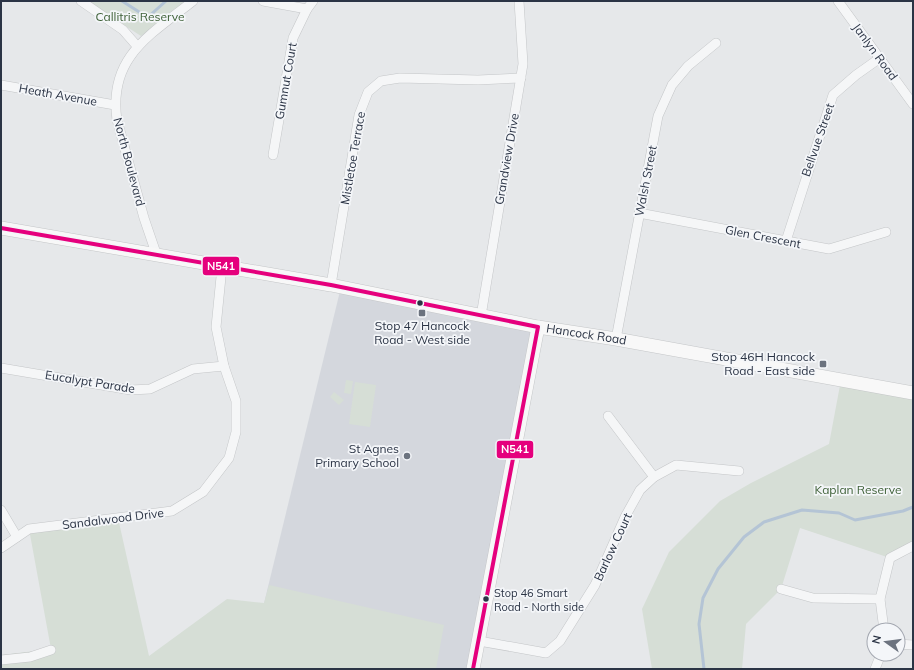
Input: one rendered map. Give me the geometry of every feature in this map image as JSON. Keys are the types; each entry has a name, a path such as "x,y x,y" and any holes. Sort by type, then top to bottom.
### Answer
{"main road":[{"name":"Hancock Road","path":"1,228 331,285 538,327 913,393"},
{"path":"473,669 538,327"}],"street":[{"path":"81,1 123,30 137,46"},
{"name":"North Boulevard","path":"157,256 121,137 115,105 119,76 137,46 193,1"},
{"path":"263,1 307,9"},
{"name":"Gumnut Court","path":"273,155 293,38 307,9 313,1"},
{"name":"Grandview Drive","path":"481,316 521,78 523,49 519,1"},
{"name":"Janlyn Road","path":"838,1 913,104"},
{"name":"Walsh Street","path":"616,340 658,116 672,85 688,66 716,43"},
{"name":"Bellvue Street","path":"786,241 833,96 856,75 880,58"},
{"name":"Mistletoe Terrace","path":"331,285 359,114 368,92 381,81 400,78 478,80 521,78"},
{"name":"Heath Avenue","path":"1,85 115,105"},
{"name":"Glen Crescent","path":"639,213 829,249 886,232"},
{"name":"Sandalwood Drive","path":"1,548 29,529 172,511 203,492 229,458 236,432 236,402 224,366 216,327 222,267"},
{"name":"Eucalypt Parade","path":"1,368 131,390 150,389 193,369 224,366"},
{"path":"608,416 654,477"},
{"name":"Barlow Court","path":"478,642 546,653 560,641 596,585 625,517 640,490 654,477 676,465 739,471"},
{"path":"1,510 17,537"},
{"path":"883,622 880,599 890,558 913,546"},
{"path":"781,589 813,598 880,599"},
{"path":"1,660 30,657 51,650"}],"shaded area":[{"name":"St Agnes Primary School","path":"341,287 538,327 474,669 248,669"}],"green space":[{"name":"Callitris Reserve","path":"87,1 186,1 141,36"},
{"path":"346,380 353,381 351,394 344,393"},
{"name":"Kaplan Reserve","path":"841,380 913,393 913,546 890,558 800,528 781,589 746,624 742,669 652,669 642,609 669,552 720,501 751,483 829,444"},
{"path":"355,382 376,385 370,427 349,424"},
{"path":"334,392 344,400 339,405 330,397"},
{"path":"118,518 149,656 227,599 264,603 269,585 444,625 436,669 1,669 1,655 51,649 29,529"}],"waterway":[{"path":"122,1 147,17 147,20"},
{"path":"147,18 166,1"},
{"path":"704,669 699,624 703,598 718,569 744,537 764,522 802,510 839,513 855,520 903,511 913,507"}],"transit line":[{"name":"N541","path":"1,228 331,285 538,327 473,669"}],"place":[{"name":"Stop 47 Hancock Road - West side","path":"422,313"},
{"name":"Stop 46H Hancock Road - East side","path":"823,364"},
{"name":"St Agnes Primary School","path":"407,456"},
{"name":"Stop 46 Smart Road - North side","path":"486,599"}]}
